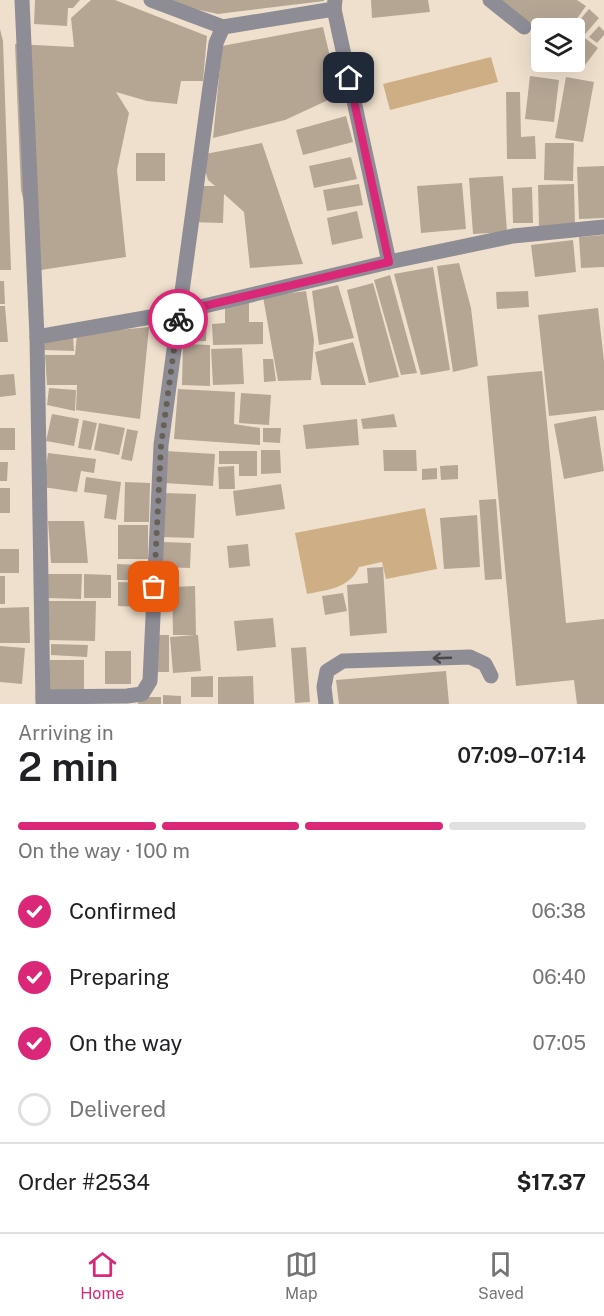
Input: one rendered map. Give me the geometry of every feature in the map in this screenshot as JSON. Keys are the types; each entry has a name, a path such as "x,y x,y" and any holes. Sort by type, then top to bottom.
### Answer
{"street":[{"path":"22,0 37,337 43,700 142,694 150,681 161,446 216,43 223,27"},
{"path":"151,0 223,27 334,4 389,262"},
{"path":"490,0 524,27"},
{"path":"37,337 179,312 389,262 513,236 604,227"},
{"path":"326,704 324,687 327,670 343,661 470,657 485,664 491,676"}],"shaded area":[{"path":"491,57 498,82 390,110 383,84"},
{"path":"425,508 437,569 386,579 382,562 359,567 350,580 337,587 307,594 295,533"}],"building":[{"path":"35,0 80,0 73,8 68,8 67,26 34,24"},
{"path":"91,0 115,0 207,36 203,81 181,81 177,104 147,101 116,92 129,113 117,170 126,257 41,270 21,190 15,44 74,47 71,18"},
{"path":"153,0 324,0 324,1 218,14"},
{"path":"371,0 428,0 430,12 372,18"},
{"path":"498,0 577,0 586,6 577,18 531,18 531,26 496,3"},
{"path":"589,9 599,18 585,34 585,18 581,18"},
{"path":"599,26 604,31 604,35 597,43 589,37"},
{"path":"323,27 339,95 285,120 213,138 222,46"},
{"path":"0,29 3,41 11,270 0,270"},
{"path":"585,38 598,48 585,65"},
{"path":"530,76 559,80 554,122 525,119"},
{"path":"566,77 594,82 583,142 555,138"},
{"path":"506,92 520,92 521,137 535,136 536,159 507,159"},
{"path":"346,116 353,142 303,155 296,130"},
{"path":"262,143 303,264 250,268 244,212 224,194 223,223 188,222 189,186 215,186 208,180 200,155"},
{"path":"545,143 574,143 573,181 544,180"},
{"path":"136,153 165,153 165,181 136,181"},
{"path":"351,157 357,179 314,188 309,166"},
{"path":"604,166 604,218 579,219 577,167"},
{"path":"503,176 507,232 473,234 469,178"},
{"path":"462,183 466,229 421,233 417,186"},
{"path":"359,184 363,205 327,211 323,190"},
{"path":"574,184 575,226 539,227 538,185"},
{"path":"532,187 533,223 513,223 512,188"},
{"path":"357,211 363,238 332,245 327,218"},
{"path":"604,235 604,267 581,268 579,237"},
{"path":"573,240 576,272 535,277 531,245"},
{"path":"459,263 471,308 478,366 453,372 437,266"},
{"path":"433,267 450,370 421,375 394,274"},
{"path":"390,275 417,373 401,375 374,280"},
{"path":"0,281 4,281 5,304 0,304"},
{"path":"373,283 399,377 369,383 347,290"},
{"path":"338,285 354,338 319,345 312,291"},
{"path":"306,291 314,340 311,380 278,381 263,297"},
{"path":"528,291 529,307 497,309 496,292"},
{"path":"249,301 249,322 263,322 263,344 213,345 212,324 225,323 225,307"},
{"path":"0,306 5,306 8,342 0,342"},
{"path":"598,308 604,361 604,410 549,416 538,315"},
{"path":"190,313 207,313 206,341 189,341"},
{"path":"149,327 140,419 76,410 77,385 47,385 45,355 75,355 77,334"},
{"path":"73,335 74,351 44,350 43,346 49,338"},
{"path":"353,342 366,385 321,385 315,352"},
{"path":"183,344 210,345 210,386 182,385"},
{"path":"242,348 244,384 213,385 211,349"},
{"path":"263,359 273,359 276,381 264,382"},
{"path":"542,371 566,623 604,619 604,704 577,704 574,680 516,686 487,376"},
{"path":"14,374 16,395 0,397 0,375"},
{"path":"49,388 76,390 75,411 47,405"},
{"path":"178,389 235,392 234,424 260,428 260,445 174,439"},
{"path":"241,393 271,395 269,425 239,423"},
{"path":"52,414 79,419 74,446 46,441"},
{"path":"394,414 397,427 363,429 361,419"},
{"path":"596,416 604,471 564,479 554,424"},
{"path":"357,419 359,445 306,449 303,425"},
{"path":"83,420 97,423 91,450 78,448"},
{"path":"99,423 125,428 119,455 94,450"},
{"path":"0,428 15,428 15,450 0,450"},
{"path":"263,428 281,428 280,443 263,442"},
{"path":"127,429 138,431 132,461 121,459"},
{"path":"261,450 280,450 281,473 261,474"},
{"path":"383,450 416,450 417,471 384,471"},
{"path":"166,451 215,454 213,486 164,483"},
{"path":"219,451 257,451 257,476 239,476 239,464 219,464"},
{"path":"48,453 96,459 94,473 81,471 77,492 43,487"},
{"path":"0,462 8,462 7,481 0,481"},
{"path":"458,465 458,479 441,480 440,466"},
{"path":"234,466 235,489 219,489 218,467"},
{"path":"437,468 437,479 422,480 422,469"},
{"path":"86,477 121,482 116,520 104,518 107,495 84,492"},
{"path":"125,482 150,483 149,522 124,522"},
{"path":"281,484 285,509 236,516 233,491"},
{"path":"0,488 10,488 10,513 0,513"},
{"path":"162,493 196,494 194,538 161,537"},
{"path":"496,499 502,579 485,580 479,500"},
{"path":"477,515 480,567 444,569 440,518"},
{"path":"48,521 84,521 88,563 51,563"},
{"path":"118,525 148,525 148,559 118,559"},
{"path":"163,542 191,543 190,568 162,567"},
{"path":"248,544 250,566 229,568 227,546"},
{"path":"0,549 19,549 19,573 0,573"},
{"path":"117,564 141,565 141,580 117,580"},
{"path":"383,567 387,633 350,636 347,585 368,583 367,568"},
{"path":"47,574 82,574 81,599 47,598"},
{"path":"84,574 111,575 111,598 84,598"},
{"path":"0,576 5,576 5,604 0,604"},
{"path":"118,582 143,583 142,607 118,606"},
{"path":"195,586 196,635 173,635 172,587"},
{"path":"343,593 347,611 325,615 322,596"},
{"path":"47,601 96,601 95,641 47,640"},
{"path":"29,607 30,643 0,643 0,608"},
{"path":"273,618 276,647 237,651 234,621"},
{"path":"155,635 169,635 169,672 155,672"},
{"path":"198,635 201,671 173,673 170,637"},
{"path":"51,644 88,645 87,657 51,655"},
{"path":"0,646 25,648 22,684 0,682"},
{"path":"306,647 310,702 295,703 291,648"},
{"path":"105,651 131,651 131,684 105,684"},
{"path":"50,660 84,660 84,692 50,692"},
{"path":"446,671 449,704 339,704 336,680"},
{"path":"213,676 213,697 191,697 191,677"},
{"path":"253,676 254,704 218,704 218,677"},
{"path":"163,695 181,696 181,704 163,704"},
{"path":"139,697 161,697 161,704 138,704"}],"way so far":[{"path":"154,587 161,446 178,319"}],"route":[{"path":"178,319 179,312 389,262 349,78"}]}
